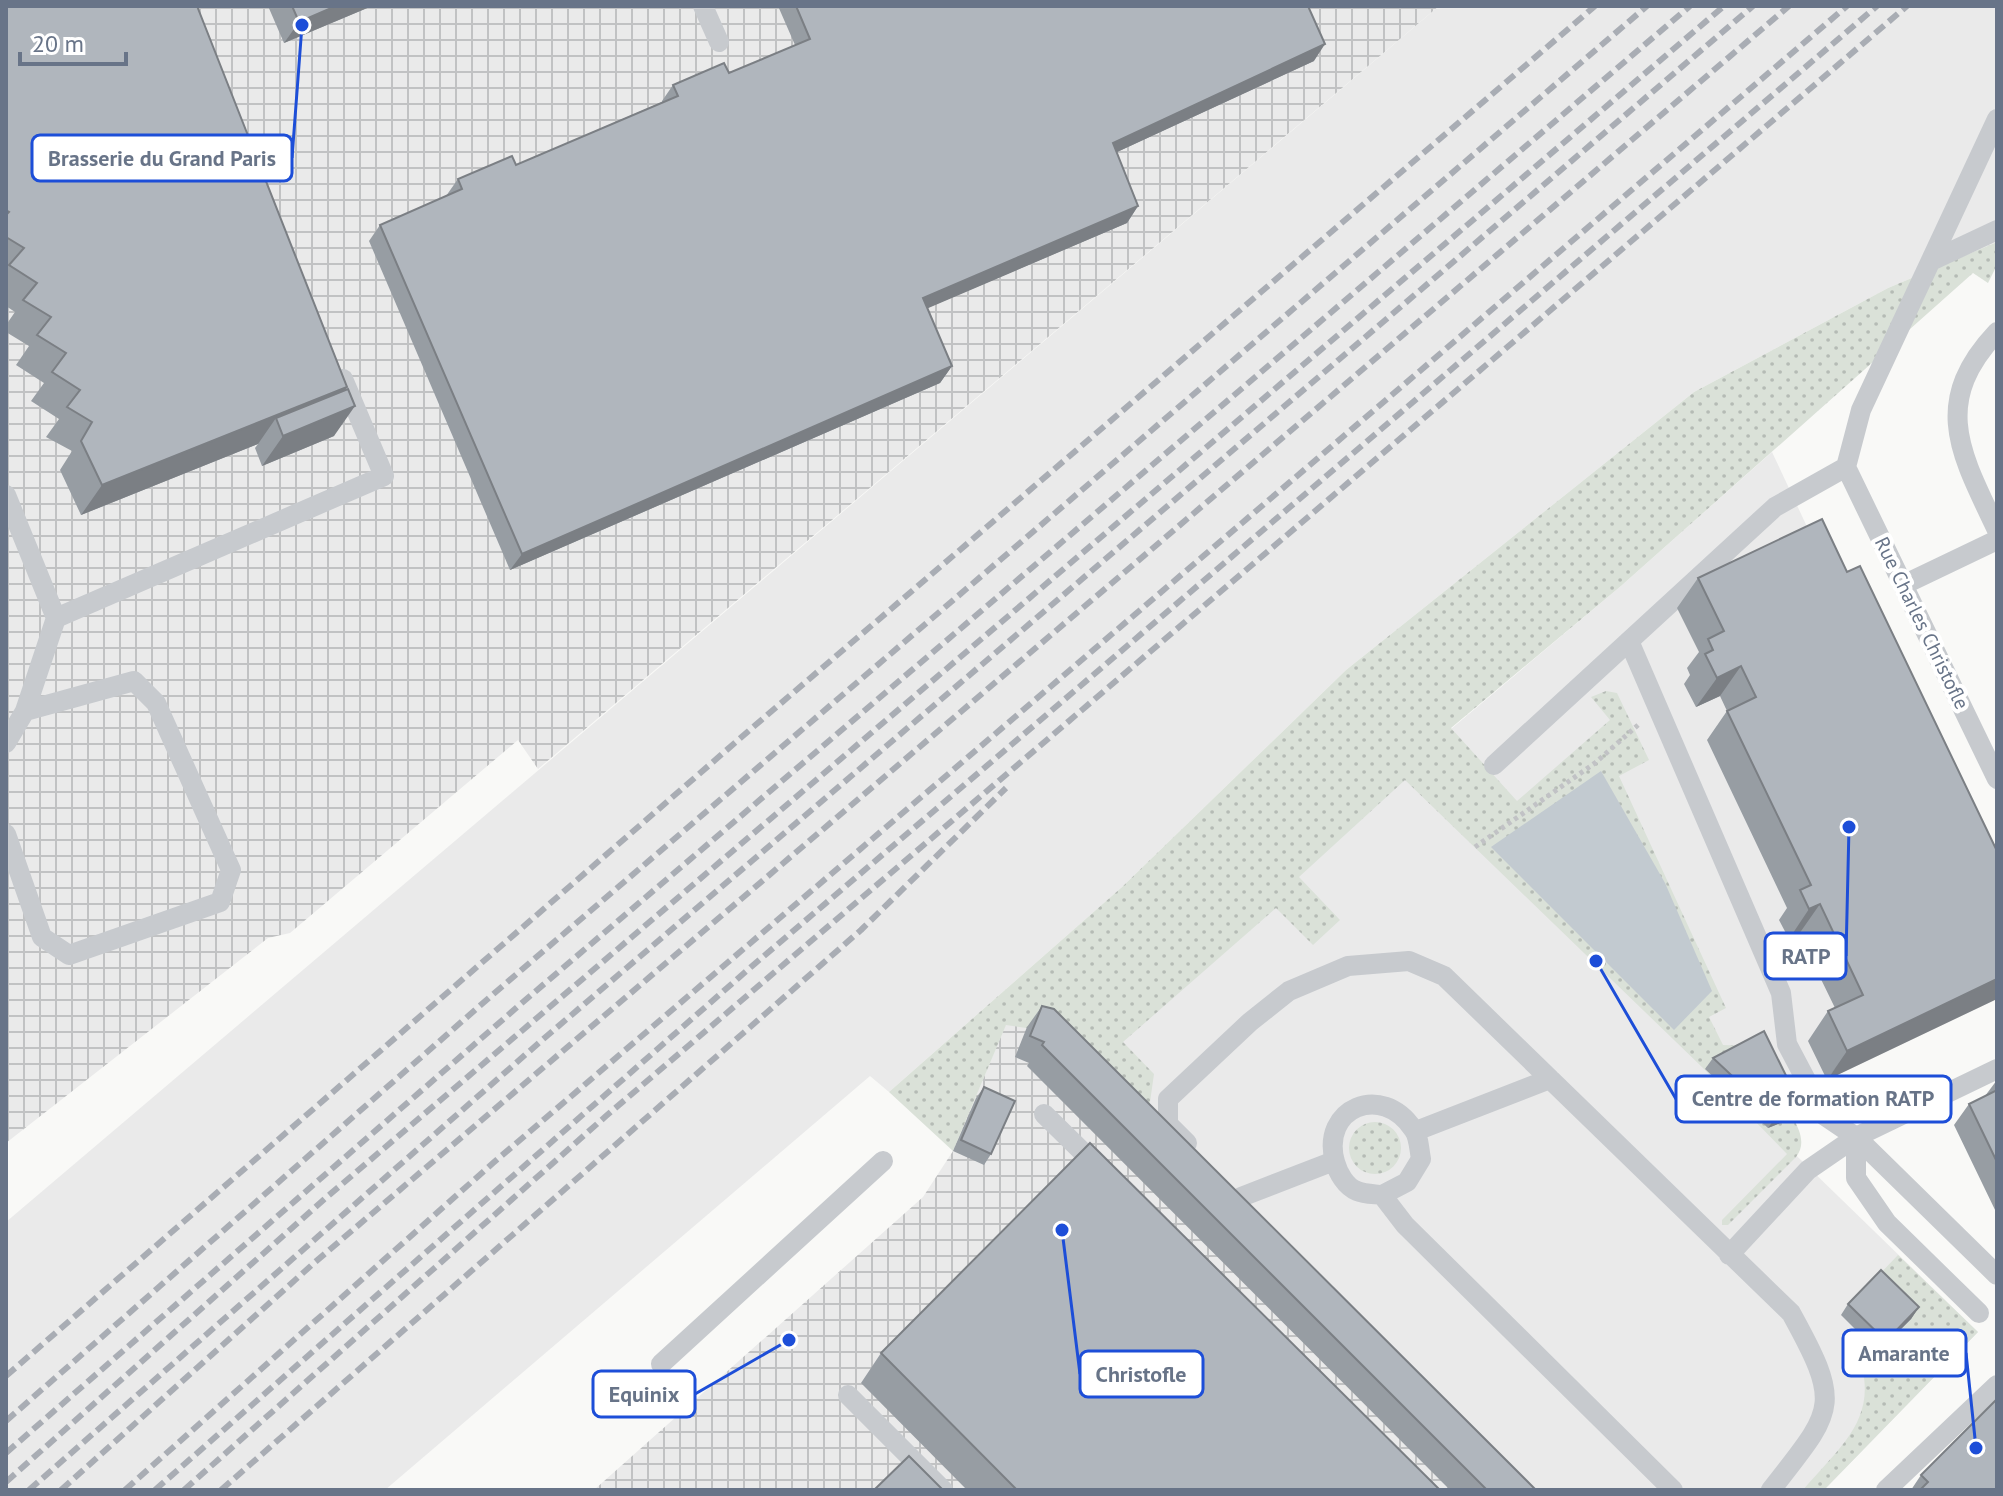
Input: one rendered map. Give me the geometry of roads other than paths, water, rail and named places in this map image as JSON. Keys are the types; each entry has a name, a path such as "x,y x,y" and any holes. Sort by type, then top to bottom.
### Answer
{"lane":[{"path":"703,6 719,42"},
{"path":"1494,765 1775,507 1846,467 1861,410 1997,119"},
{"path":"1931,261 1997,230"},
{"path":"1997,332 1979,351 1960,392 1957,436 1961,456 1997,530"},
{"path":"56,618 384,476 335,358"},
{"name":"Rue Charles Christofle","path":"1846,467 1997,779"},
{"path":"6,495 56,618 25,711 6,743"},
{"path":"1903,585 1997,540"},
{"path":"1629,641 1781,993 1787,1044 1825,1116 1856,1137 1997,1275"},
{"path":"6,834 42,937 69,955 220,902 231,870 156,703 134,681 25,711"},
{"path":"1199,1155 1168,1124 1168,1099 1250,1022 1289,991 1348,966 1409,961 1444,976 1791,1313 1816,1358 1828,1396 1820,1427 1771,1490"},
{"path":"1729,1255 1808,1170 1856,1137 1997,1069"},
{"path":"1416,1131 1550,1079"},
{"path":"1377,1103 1400,1113 1416,1131 1421,1159 1407,1182 1382,1195 1355,1191 1337,1173 1331,1148 1338,1122 1356,1106 1377,1103"},
{"path":"1044,1114 1111,1180"},
{"path":"1856,1137 1856,1178 1887,1223 1979,1313"},
{"path":"661,1364 883,1161"},
{"path":"1241,1197 1334,1161"},
{"path":"1382,1195 1405,1225 1673,1490"},
{"path":"1886,1490 1997,1385"},
{"path":"848,1395 943,1490"}],"railway":[{"path":"6,1376 752,728 1595,6"},
{"path":"6,1421 491,996 1647,6"},
{"path":"6,1453 523,1002 1690,6"},
{"path":"6,1482 328,1196 1724,6"},
{"path":"29,1490 541,1041 1753,6"},
{"path":"61,1490 314,1263 1789,6"},
{"path":"125,1490 493,1163 1847,6"},
{"path":"155,1490 751,967 1877,6"},
{"path":"184,1490 606,1116 1907,6"},
{"path":"221,1490 861,930 1006,788"}],"place":[{"name":"Brasserie du Grand Paris","path":"302,25"},
{"name":"RATP","path":"1849,827"},
{"name":"Centre de formation RATP","path":"1596,961"},
{"name":"Christofle","path":"1062,1230"},
{"name":"Equinix","path":"789,1340"},
{"name":"Amarante","path":"1976,1448"}]}
